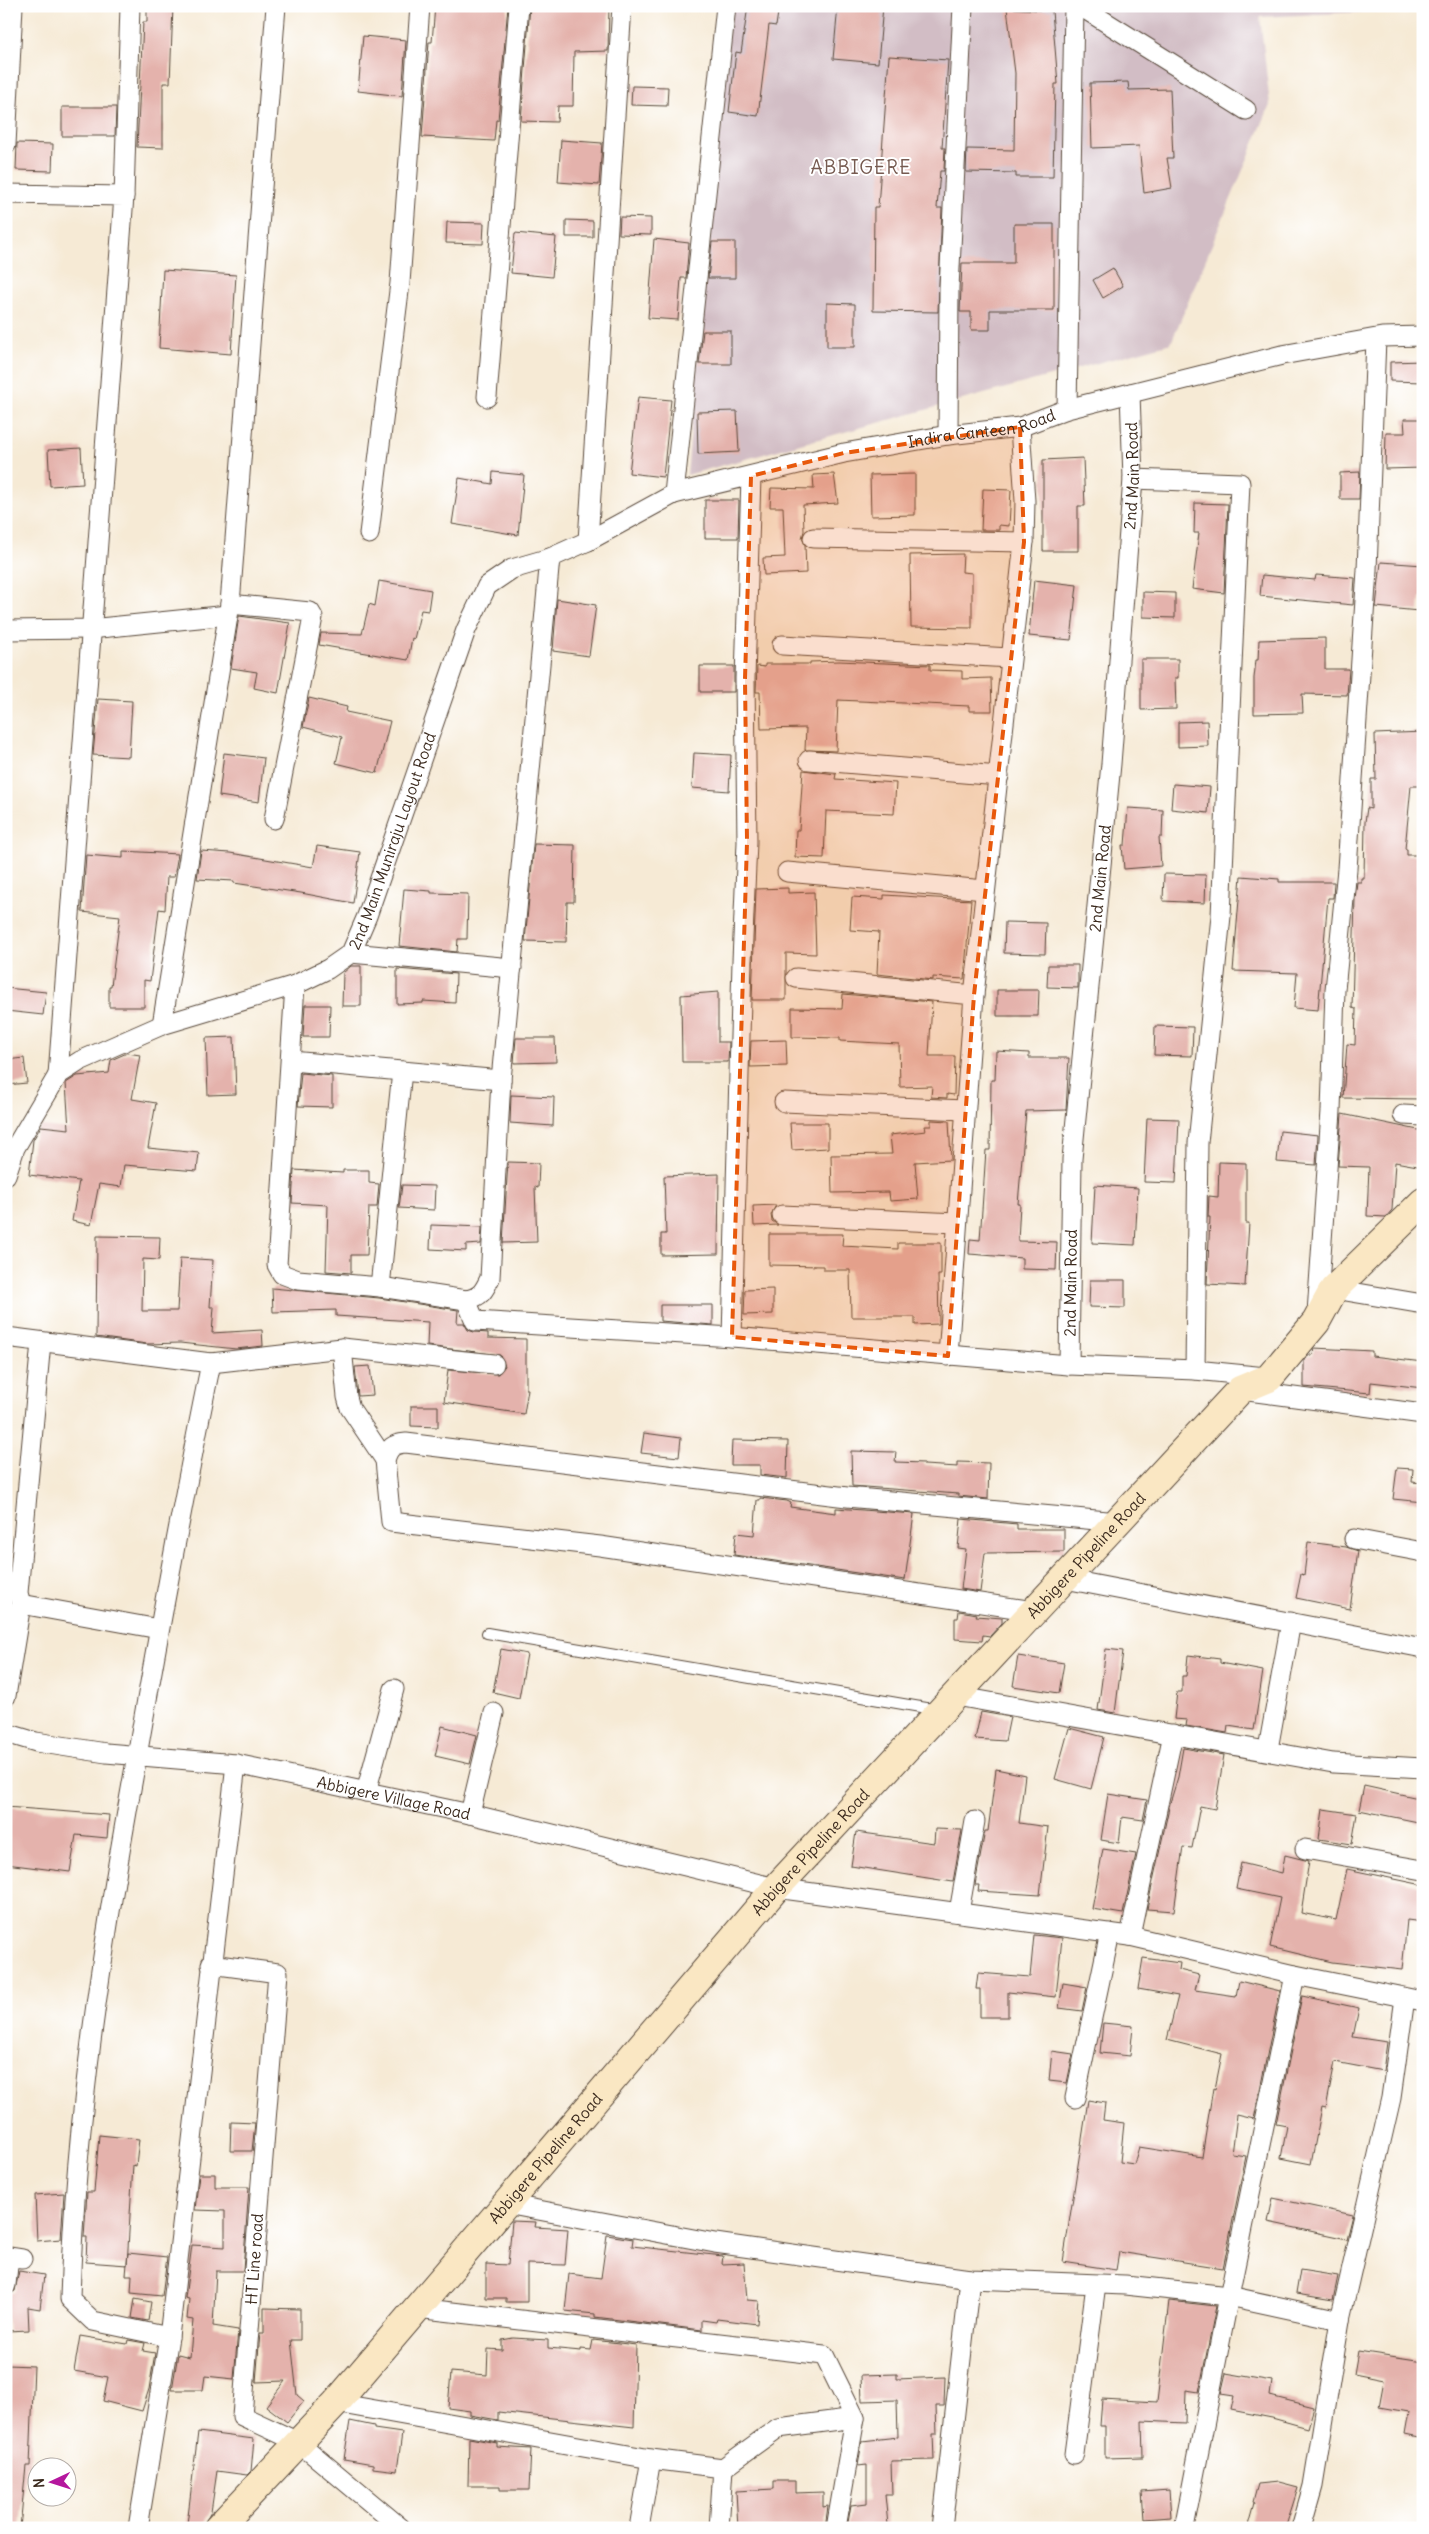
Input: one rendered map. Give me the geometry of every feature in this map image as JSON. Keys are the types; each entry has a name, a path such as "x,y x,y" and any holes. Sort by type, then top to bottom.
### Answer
{"street":[{"path":"6,145 13,6"},
{"path":"58,1075 124,196 130,6"},
{"path":"162,1025 229,609 276,6"},
{"path":"369,534 400,282 420,6"},
{"path":"488,397 519,6"},
{"path":"588,541 622,6"},
{"path":"674,494 726,6"},
{"path":"948,435 949,288 963,6"},
{"path":"1067,409 1074,6"},
{"path":"1080,6 1246,110"},
{"path":"6,194 124,196"},
{"name":"Indira Canteen Road","path":"550,558 588,541 674,494 844,453 948,435 1020,427 1067,409 1282,355 1376,339 1423,336"},
{"path":"1316,1322 1331,1111 1335,990 1347,868 1359,704 1376,339"},
{"name":"2nd Main Road","path":"1069,1366 1072,1159 1107,808 1133,479 1130,393"},
{"path":"948,1356 964,1110 974,995 1024,542 1025,501 1020,427"},
{"path":"732,1337 747,842 745,679 751,476"},
{"path":"1133,479 1240,483 1221,916 1198,1142 1195,1370"},
{"path":"813,538 1024,542"},
{"path":"295,985 277,1264 282,1274 298,1280 380,1287 466,1300 484,1293 490,1278 501,1080 550,558"},
{"name":"2nd Main Muniraju Layout Road","path":"6,1175 11,1142 58,1075 80,1061 162,1025 295,985 328,969 351,952 366,916 466,630 487,586 512,569 550,558"},
{"path":"6,630 90,629 229,609 310,612 313,618 274,819"},
{"path":"782,645 1010,658"},
{"path":"809,760 999,776"},
{"path":"787,872 985,890"},
{"path":"351,952 512,968"},
{"path":"796,978 974,995"},
{"path":"291,1061 501,1080"},
{"path":"380,1287 402,1071"},
{"path":"784,1102 964,1110"},
{"path":"1403,1115 1423,1116"},
{"name":"Abbigere Pipeline Road","path":"218,2528 336,2403 776,1888 1240,1390 1269,1378 1316,1322 1334,1289 1423,1202"},
{"path":"782,1214 957,1223"},
{"path":"1334,1289 1423,1304"},
{"path":"466,1300 475,1321 732,1337 1069,1366 1195,1370 1269,1378"},
{"path":"6,1337 211,1364 342,1348 494,1364"},
{"path":"6,1696 21,1604 18,1593 41,1342"},
{"path":"342,1348 346,1397 350,1408 385,1460"},
{"path":"169,2337 93,2321 70,2299 86,2080 110,1898 159,1629 211,1364"},
{"path":"1240,1390 1423,1414"},
{"path":"1034,1611 600,1546 391,1522 385,1460 388,1450 394,1444 406,1443 848,1497 1118,1522"},
{"path":"1354,1539 1423,1552"},
{"path":"1065,1579 1423,1648"},
{"path":"21,1604 159,1629"},
{"path":"1268,1750 1291,1622"},
{"path":"366,1792 394,1689"},
{"path":"948,1703 1173,1734 1333,1762 1423,1768"},
{"path":"470,1814 494,1712"},
{"name":"Abbigere Village Road","path":"6,1733 36,1742 136,1756 236,1764 470,1814 776,1888 1130,1936 1295,1975 1414,1999"},
{"path":"1130,1936 1173,1734"},
{"path":"138,2528 169,2337 211,1964 236,1764"},
{"path":"959,1912 975,1821"},
{"path":"1305,1848 1423,1870"},
{"path":"1075,2098 1110,1933"},
{"name":"HT Line road","path":"211,1964 278,1972 242,2416 298,2442 401,2528"},
{"path":"1184,2528 1229,2296 1295,1975"},
{"path":"1301,2528 1313,2486 1340,2320 1414,1999"},
{"path":"506,2204 715,2243 970,2279 1125,2285 1229,2296 1340,2320"},
{"path":"6,2285 9,2257 22,2259"},
{"path":"942,2528 970,2279"},
{"path":"1074,2454 1096,2285"},
{"path":"417,2308 824,2354 855,2418 836,2528"},
{"path":"336,2403 652,2459 723,2468 778,2428 855,2418"},
{"path":"639,2528 652,2459"},
{"path":"718,2528 723,2468"}],"lane":[{"path":"487,1633 948,1703"}],"highlighted area":[{"path":"1020,427 1024,542 974,995 948,1356 732,1337 747,842 745,679 751,476 844,453"}],"shaded area":[{"path":"729,6 1423,6 1423,9 1260,17 1270,105 1171,343 687,475"}],"building":[{"path":"147,6 173,6 170,83 163,83 163,148 137,147 143,22 147,22"},
{"path":"435,6 508,6 498,120 496,120 494,141 422,137 429,42 432,42"},
{"path":"530,6 609,6 608,51 574,52 573,106 558,106 557,122 521,121"},
{"path":"748,6 779,6 776,26 769,25 758,116 729,112 736,52 741,53"},
{"path":"838,6 883,6 878,63 833,59"},
{"path":"1007,8 1052,11 1058,84 1055,84 1053,177 1016,177 1016,173 966,172 967,149 1014,150 1015,73"},
{"path":"363,36 406,40 402,96 358,91"},
{"path":"889,56 948,60 942,148 945,148 944,171 940,171 937,208 942,208 938,312 873,311 874,207 878,207"},
{"path":"1128,82 1129,90 1170,89 1173,158 1167,158 1172,188 1144,193 1139,146 1092,148 1090,83"},
{"path":"632,86 668,87 667,106 631,105"},
{"path":"62,107 116,107 115,136 62,136"},
{"path":"561,140 602,143 599,185 558,182"},
{"path":"17,143 53,144 52,171 16,170"},
{"path":"620,217 651,218 651,235 619,234"},
{"path":"566,220 593,221 593,237 566,237"},
{"path":"447,222 484,223 483,244 446,243"},
{"path":"1014,224 1054,224 1054,310 990,310 990,330 971,330 971,312 960,312 962,263 1014,263"},
{"path":"515,233 556,237 552,277 511,273"},
{"path":"654,239 689,243 686,278 681,278 678,320 648,318"},
{"path":"712,242 735,242 735,278 708,278"},
{"path":"1113,268 1123,286 1103,298 1093,280"},
{"path":"163,270 236,275 231,354 159,348"},
{"path":"827,303 855,304 855,347 827,347"},
{"path":"703,331 731,331 731,364 699,364"},
{"path":"1423,361 1423,382 1390,381 1390,362"},
{"path":"638,397 671,400 663,477 629,473"},
{"path":"737,411 739,452 698,454 697,412"},
{"path":"1404,419 1423,419 1423,468 1385,469 1386,433 1405,433"},
{"path":"81,448 83,484 50,486 48,450"},
{"path":"1083,458 1085,506 1078,506 1078,551 1043,551 1043,460"},
{"path":"493,472 524,475 518,535 452,524 459,478 492,484"},
{"path":"1360,472 1359,499 1340,499 1340,473"},
{"path":"834,474 838,503 803,505 804,531 802,538 805,545 806,573 764,575 763,558 785,557 783,507 770,507 771,488 814,489 813,475"},
{"path":"915,474 915,515 871,516 870,475"},
{"path":"983,489 1011,490 1009,526 999,525 999,530 981,530"},
{"path":"705,500 739,500 738,538 705,538"},
{"path":"1195,503 1228,504 1224,593 1192,589 1199,533 1194,533"},
{"path":"963,554 962,572 972,573 972,628 911,627 910,555"},
{"path":"1381,562 1423,565 1422,598 1420,597 1419,611 1376,607"},
{"path":"1262,575 1315,580 1316,575 1355,578 1353,605 1260,596"},
{"path":"1034,580 1077,585 1071,640 1029,636"},
{"path":"379,581 431,590 428,611 421,610 414,639 412,638 408,660 319,645 321,633 362,634 369,604 375,606"},
{"path":"1143,592 1175,593 1175,618 1143,617"},
{"path":"557,599 596,605 589,656 553,651"},
{"path":"239,616 290,623 278,693 254,688 257,672 231,668"},
{"path":"1325,638 1325,669 1349,669 1347,695 1302,694 1303,713 1254,714 1254,678 1256,660 1258,660 1259,640"},
{"path":"1141,659 1178,659 1178,678 1175,678 1176,709 1141,710"},
{"path":"839,661 930,665 930,670 962,671 962,679 991,678 992,711 969,711 969,706 838,700 836,751 805,750 806,728 761,729 760,692 756,692 757,666 765,667 765,664 810,664 810,662"},
{"path":"700,666 734,666 734,692 700,692"},
{"path":"309,698 347,707 346,712 390,721 377,773 336,763 342,737 303,727"},
{"path":"98,699 132,701 129,757 93,755"},
{"path":"1207,721 1208,746 1178,747 1178,722"},
{"path":"1423,732 1423,786 1411,786 1405,849 1407,849 1407,855 1423,855 1423,1099 1343,1098 1347,1044 1355,1045 1356,1009 1352,1008 1355,899 1357,882 1361,882 1361,878 1364,878 1365,822 1367,808 1371,809 1371,779 1376,779 1375,734"},
{"path":"224,753 264,758 259,802 219,796"},
{"path":"694,753 731,755 729,791 692,788"},
{"path":"803,770 836,774 835,779 896,783 894,814 826,811 824,858 795,857 796,830 799,830"},
{"path":"1173,784 1210,787 1208,813 1171,809"},
{"path":"1128,808 1163,810 1162,837 1159,837 1161,866 1124,869 1122,845 1125,845"},
{"path":"534,844 575,845 574,902 567,902 566,942 525,941"},
{"path":"317,846 360,852 353,903 234,883 234,881 197,879 201,851 230,853 313,867"},
{"path":"123,851 178,854 174,877 167,877 165,910 159,909 150,981 144,980 144,1007 109,1007 109,986 111,986 120,916 82,912 86,855 123,858"},
{"path":"1164,874 1206,875 1205,903 1163,901"},
{"path":"1241,876 1279,879 1279,882 1334,882 1333,898 1328,898 1318,1010 1294,1008 1297,973 1233,971"},
{"path":"788,888 788,893 814,892 816,954 786,953 786,1000 752,1000 756,889"},
{"path":"404,889 431,891 431,893 468,894 467,939 458,939 457,952 399,946"},
{"path":"884,895 971,900 964,979 933,977 933,980 877,974 879,932 850,930 852,897 884,899"},
{"path":"1005,922 1046,923 1045,954 1004,953"},
{"path":"1048,965 1078,965 1078,988 1047,987"},
{"path":"351,966 361,966 361,1006 342,1006 343,973"},
{"path":"397,969 456,974 455,1003 423,1001 423,1003 397,1004"},
{"path":"6,988 46,992 43,1015 6,1011"},
{"path":"997,990 1039,990 1038,1016 997,1016"},
{"path":"718,992 718,1042 729,1042 728,1062 682,1062 681,995"},
{"path":"843,994 932,1002 929,1056 955,1056 954,1095 947,1094 947,1098 931,1097 932,1086 900,1087 899,1044 840,1041 840,1038 792,1037 792,1008 842,1009"},
{"path":"305,1005 330,1005 329,1037 303,1037"},
{"path":"1155,1026 1193,1027 1192,1056 1154,1055"},
{"path":"234,1037 236,1094 208,1095 206,1038"},
{"path":"516,1038 555,1038 556,1062 514,1063"},
{"path":"786,1040 787,1066 750,1067 751,1041"},
{"path":"996,1051 1029,1053 1029,1058 1069,1058 1066,1110 1026,1111 1018,1204 1020,1204 1018,1241 1057,1242 1056,1270 1022,1269 1022,1258 969,1254 970,1239 980,1240 986,1150 990,1150 991,1080 995,1080"},
{"path":"127,1053 140,1055 132,1099 156,1103 148,1148 199,1153 197,1171 124,1165 121,1187 99,1184 91,1225 72,1221 79,1181 29,1175 33,1140 41,1126 69,1129 66,1083 77,1076 109,1073 111,1060"},
{"path":"24,1058 27,1083 6,1085 6,1060"},
{"path":"301,1073 332,1076 332,1107 298,1106"},
{"path":"511,1095 554,1097 553,1126 510,1123"},
{"path":"1342,1114 1423,1131 1423,1167 1395,1162 1392,1210 1386,1217 1367,1216 1369,1167 1338,1166"},
{"path":"1147,1118 1179,1119 1176,1183 1144,1182"},
{"path":"931,1120 949,1121 951,1160 915,1162 918,1199 890,1201 889,1192 832,1193 831,1155 892,1154 890,1135 926,1131 925,1126 931,1126"},
{"path":"790,1123 828,1123 828,1148 792,1150"},
{"path":"1280,1131 1318,1135 1316,1165 1277,1162"},
{"path":"508,1162 539,1163 538,1188 535,1187 537,1242 503,1243"},
{"path":"1219,1162 1246,1163 1246,1223 1249,1223 1245,1286 1207,1284 1209,1196 1218,1197"},
{"path":"294,1170 343,1173 343,1170 369,1170 369,1183 379,1184 377,1207 369,1207 367,1255 351,1255 351,1273 326,1271 328,1205 292,1203"},
{"path":"719,1174 718,1254 661,1255 661,1234 666,1234 664,1176"},
{"path":"402,1185 435,1186 434,1210 399,1208"},
{"path":"1095,1185 1138,1188 1135,1245 1092,1243"},
{"path":"776,1205 771,1215 772,1221 778,1225 754,1226 753,1206"},
{"path":"431,1225 482,1227 481,1244 466,1245 466,1251 430,1249"},
{"path":"769,1234 843,1234 842,1246 898,1249 898,1243 941,1243 941,1275 938,1275 939,1324 915,1325 915,1317 851,1317 850,1270 823,1270 823,1266 769,1265"},
{"path":"97,1236 160,1237 159,1260 143,1259 142,1311 177,1311 180,1258 213,1260 210,1307 214,1307 212,1333 262,1330 263,1346 236,1349 180,1343 147,1344 96,1337"},
{"path":"1090,1280 1125,1280 1125,1308 1089,1307"},
{"path":"272,1288 379,1298 458,1310 457,1323 464,1323 468,1330 488,1333 488,1338 526,1339 526,1389 528,1389 524,1414 444,1402 448,1370 498,1374 505,1366 500,1355 427,1346 428,1322 336,1316 336,1310 273,1312"},
{"path":"773,1289 773,1314 744,1315 745,1290"},
{"path":"660,1305 713,1305 713,1325 660,1321"},
{"path":"1314,1348 1372,1351 1372,1356 1423,1362 1423,1388 1371,1382 1370,1393 1304,1387 1304,1360 1308,1355 1313,1355"},
{"path":"370,1366 373,1395 358,1396 355,1367"},
{"path":"411,1406 438,1406 438,1427 411,1426"},
{"path":"644,1433 681,1438 679,1457 641,1453"},
{"path":"732,1440 788,1441 787,1478 760,1475 760,1465 731,1465"},
{"path":"851,1451 896,1452 895,1462 924,1463 924,1465 958,1467 958,1462 989,1463 988,1499 958,1496 958,1494 852,1486"},
{"path":"1397,1468 1413,1469 1412,1482 1423,1483 1423,1502 1393,1499"},
{"path":"760,1498 787,1501 791,1503 790,1507 836,1513 836,1508 914,1514 905,1580 734,1555 736,1533 754,1535 757,1500 760,1500"},
{"path":"961,1519 1017,1524 1017,1529 1064,1529 1064,1552 985,1553 980,1592 961,1589 966,1549 958,1548"},
{"path":"1308,1542 1346,1547 1358,1551 1350,1609 1296,1598 1301,1574 1304,1575"},
{"path":"959,1611 977,1614 976,1616 1002,1618 1002,1623 990,1636 983,1635 982,1641 955,1639 955,1618 958,1618"},
{"path":"501,1649 527,1654 519,1698 493,1692"},
{"path":"1106,1649 1123,1651 1115,1713 1098,1710"},
{"path":"1188,1655 1220,1659 1220,1663 1263,1671 1254,1730 1228,1726 1227,1733 1186,1726 1187,1720 1174,1719 1177,1692 1182,1692 1182,1676 1186,1676"},
{"path":"1018,1656 1064,1663 1059,1693 1013,1686"},
{"path":"981,1712 1010,1717 1005,1741 975,1739"},
{"path":"442,1726 477,1735 470,1764 435,1756"},
{"path":"1069,1728 1104,1737 1091,1789 1055,1779"},
{"path":"1183,1748 1224,1755 1215,1809 1200,1806 1192,1848 1183,1847 1174,1911 1147,1909 1170,1803 1178,1777"},
{"path":"996,1769 1025,1775 1019,1823 1048,1827 1040,1895 978,1891 979,1885 975,1885 985,1831 988,1831"},
{"path":"1364,1786 1423,1799 1423,1823 1359,1810"},
{"path":"1108,1794 1147,1800 1143,1820 1122,1817 1119,1843 1101,1840"},
{"path":"6,1807 109,1815 107,1838 76,1835 70,1872 6,1864"},
{"path":"1323,1809 1357,1814 1352,1844 1319,1839"},
{"path":"935,1829 962,1830 953,1882 851,1866 856,1832 934,1843"},
{"path":"1103,1849 1136,1854 1123,1914 1092,1909"},
{"path":"1285,1855 1309,1861 1301,1913 1336,1920 1347,1869 1423,1885 1423,1922 1407,1920 1402,1970 1332,1962 1270,1947 1280,1898 1236,1889 1241,1863 1282,1873"},
{"path":"1034,1935 1062,1938 1056,1997 1008,1992 1008,2017 980,2017 980,1989 976,1989 978,1973 1030,1977"},
{"path":"1143,1958 1180,1963 1179,1970 1199,1975 1195,1990 1236,1996 1239,1981 1280,1991 1254,2119 1237,2115 1232,2154 1246,2156 1223,2268 1119,2252 1116,2270 1063,2262 1088,2100 1105,2103 1103,2120 1124,2123 1120,2162 1134,2164 1139,2147 1202,2157 1213,2088 1215,2089 1222,2054 1167,2040 1178,1996 1138,1989"},
{"path":"1063,1983 1087,1987 1082,2011 1059,2008"},
{"path":"1302,1996 1359,2008 1353,2037 1387,2042 1383,2071 1335,2062 1326,2108 1322,2107 1311,2164 1281,2158 1287,2126 1276,2124"},
{"path":"1103,2023 1133,2026 1130,2056 1100,2053"},
{"path":"1052,2051 1073,2054 1067,2083 1049,2081"},
{"path":"231,2122 255,2123 252,2151 230,2151"},
{"path":"99,2135 139,2139 136,2166 133,2165 127,2265 86,2262 87,2237 84,2237 87,2192 94,2192"},
{"path":"199,2174 215,2174 215,2187 249,2187 243,2271 216,2271 213,2326 238,2330 234,2379 205,2376 203,2390 172,2390 178,2354 190,2357 193,2320 187,2319 189,2299 185,2298 192,2245 225,2247 225,2211 195,2210"},
{"path":"64,2193 61,2239 37,2241 35,2195"},
{"path":"1273,2198 1353,2215 1347,2239 1268,2222"},
{"path":"512,2221 536,2222 535,2227 568,2229 565,2265 527,2264 527,2302 506,2302 506,2298 486,2298 486,2264 508,2265"},
{"path":"607,2235 633,2239 632,2246 723,2256 722,2264 744,2263 747,2300 759,2301 757,2324 717,2319 716,2322 702,2320 702,2330 595,2317 595,2314 565,2311 569,2274 601,2278"},
{"path":"128,2253 167,2257 162,2296 131,2293 132,2275 126,2275"},
{"path":"1300,2270 1338,2276 1333,2300 1296,2294"},
{"path":"19,2271 44,2275 40,2309 28,2307 29,2330 8,2331 6,2296 15,2291"},
{"path":"135,2299 151,2302 148,2321 132,2318"},
{"path":"1169,2301 1216,2306 1199,2392 1186,2390 1185,2423 1142,2421 1143,2457 1105,2458 1105,2426 1100,2426 1102,2399 1157,2402"},
{"path":"264,2308 300,2309 300,2340 291,2340 297,2395 304,2401 287,2422 266,2406 285,2381 256,2382 260,2333 264,2333"},
{"path":"80,2336 127,2344 128,2340 145,2343 143,2351 155,2353 149,2389 142,2411 103,2401 108,2377 74,2371"},
{"path":"513,2338 548,2340 548,2348 581,2351 581,2349 591,2350 593,2340 636,2345 634,2427 498,2412 498,2420 470,2415 470,2411 448,2408 451,2372 487,2375 488,2349 502,2350 502,2340"},
{"path":"1358,2351 1423,2361 1423,2439 1404,2435 1408,2412 1379,2407 1384,2380 1354,2374"},
{"path":"6,2365 34,2366 30,2456 28,2456 28,2466 26,2466 20,2528 6,2527"},
{"path":"1226,2373 1272,2381 1270,2396 1314,2407 1308,2428 1272,2418 1231,2410 1234,2396 1221,2394"},
{"path":"897,2374 897,2379 945,2377 944,2406 936,2406 937,2434 933,2434 934,2460 891,2461 892,2495 885,2495 888,2525 847,2528 851,2505 867,2503 867,2465 858,2466 862,2441 898,2437 897,2400 862,2401 861,2375"},
{"path":"350,2421 374,2426 374,2429 402,2433 397,2471 373,2468 373,2464 344,2459"},
{"path":"198,2432 254,2439 251,2471 247,2475 217,2471 211,2512 203,2526 187,2524"},
{"path":"469,2438 497,2443 497,2447 531,2449 529,2490 500,2490 500,2486 468,2486"},
{"path":"774,2481 795,2481 795,2493 823,2492 823,2507 828,2506 825,2528 738,2528 736,2491 774,2489"},
{"path":"1279,2482 1298,2487 1285,2528 1248,2528 1258,2484"},
{"path":"1169,2490 1171,2517 1144,2519 1142,2492"}],"district":[{"name":"ABBIGERE","path":"861,167"}]}
